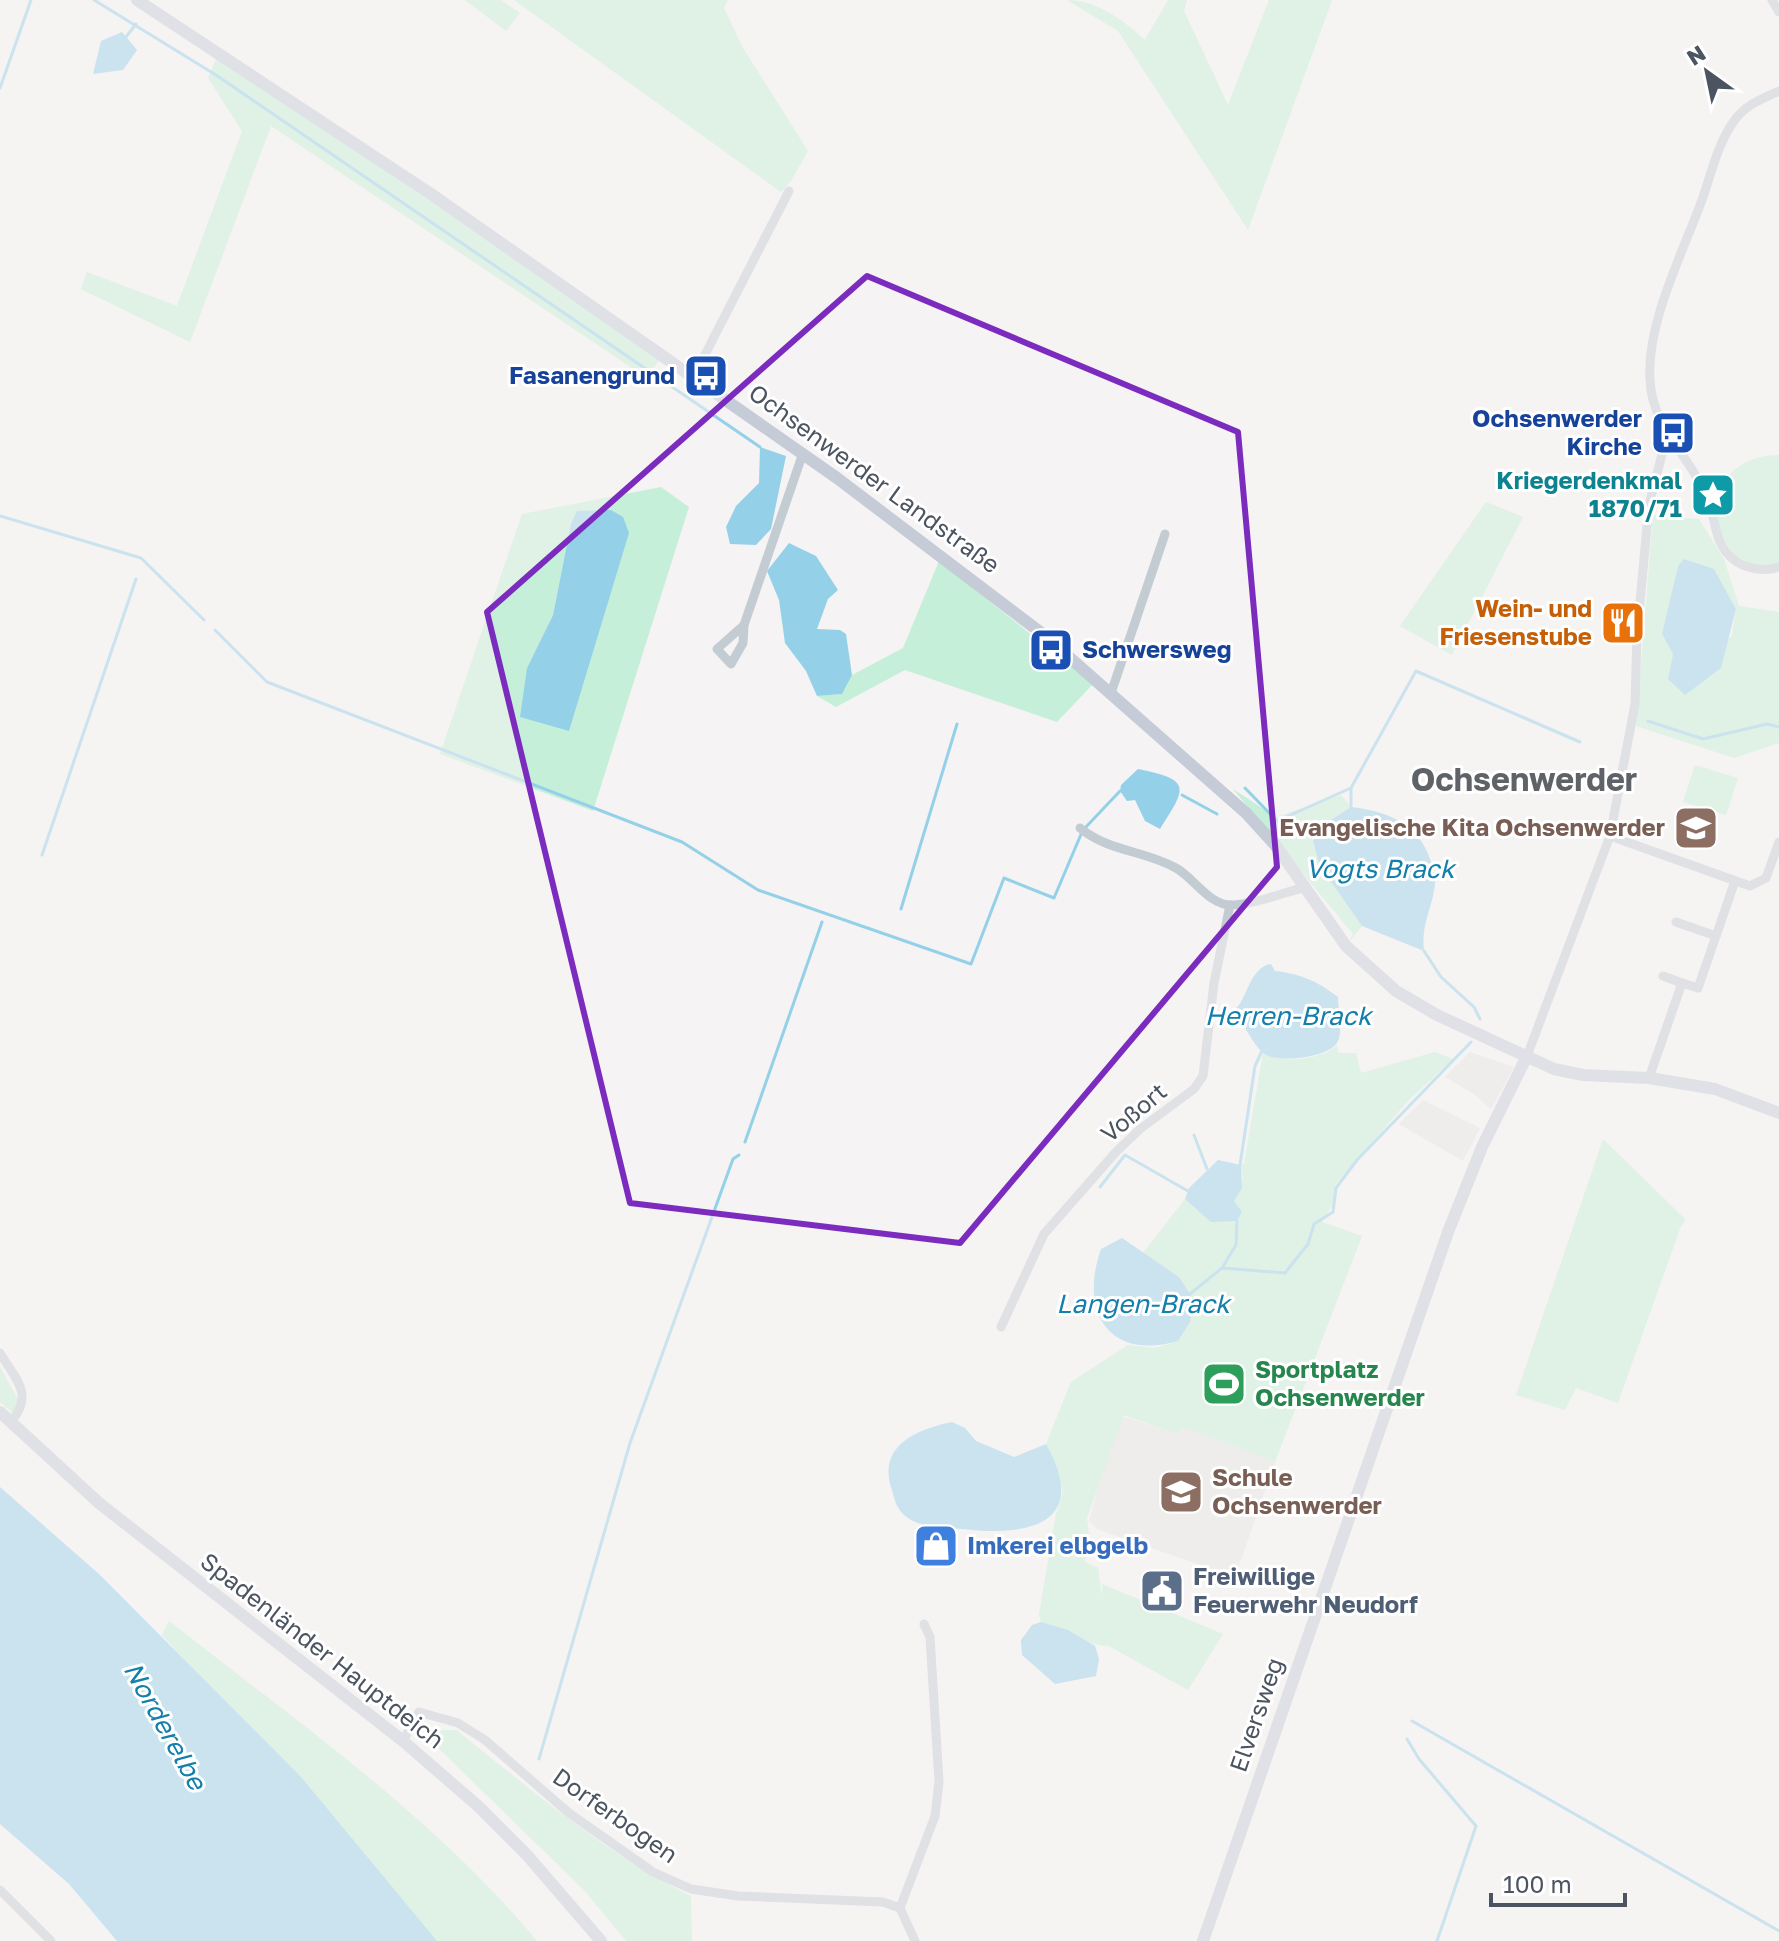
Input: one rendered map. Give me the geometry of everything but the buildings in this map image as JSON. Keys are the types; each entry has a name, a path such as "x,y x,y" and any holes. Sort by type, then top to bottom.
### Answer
{"street":[{"name":"Ochsenwerder Landstraße","path":"137,0 431,194 694,376 988,589 1246,813 1276,846 1346,946 1396,991 1437,1015 1554,1069 1583,1075 1649,1078 1715,1089 1779,1113"},
{"path":"1772,0 1779,12"},
{"path":"1779,91 1750,104 1734,120 1666,300 1653,342 1649,379 1667,435 1700,482 1721,546 1745,567 1771,570 1779,567"},
{"path":"694,376 789,191"},
{"path":"1527,1056 1610,836 1635,704 1637,634 1649,505 1667,435"},
{"path":"744,625 803,453"},
{"path":"1111,693 1165,534"},
{"path":"1080,828 1105,846 1149,856 1178,869 1213,899 1230,905 1303,888"},
{"path":"1610,836 1750,886 1763,882 1779,842"},
{"path":"1663,976 1698,988 1735,881"},
{"name":"Voßort","path":"1001,1327 1044,1234 1115,1153 1140,1129 1194,1089 1203,1076 1214,983 1230,905"},
{"path":"1676,922 1716,936"},
{"path":"1649,1078 1682,983"},
{"name":"Elversweg","path":"1202,1938 1448,1232 1482,1147 1527,1056"},
{"path":"0,1353 24,1397 23,1407 11,1422"},
{"name":"Spadenländer Hauptdeich","path":"0,1412 99,1503 403,1741 527,1855 601,1941"},
{"path":"915,1941 900,1908 935,1816 939,1782 930,1637 924,1624"},
{"name":"Dorferbogen","path":"403,1741 419,1712 458,1723 485,1740 576,1818 653,1872 691,1889 738,1896 846,1898 883,1902 900,1908"},
{"path":"0,1890 51,1941"}],"highlighted area":[{"path":"867,276 1238,432 1277,867 960,1243 630,1203 487,612"}],"shaded area":[{"path":"1470,1052 1514,1067 1491,1109 1474,1094 1445,1077"},
{"path":"1423,1100 1480,1128 1463,1161 1399,1124"},
{"name":"Schule Ochsenwerder","path":"1126,1417 1179,1435 1183,1427 1275,1462 1235,1577 1097,1529 1089,1521 1117,1420"}],"green space":[{"path":"465,0 501,0 520,13 506,31"},
{"path":"514,0 728,0 724,8 743,48 808,151 791,181 781,192"},
{"path":"1067,0 1099,8 1145,40 1168,0 1187,0 1184,11 1228,105 1269,0 1332,0 1248,230 1118,31"},
{"path":"217,57 661,357 647,378 271,126 190,342 81,289 87,272 177,306 242,131 208,78"},
{"path":"1779,455 1779,563 1756,565 1737,556 1724,540 1718,518 1719,496 1729,476 1749,461"},
{"path":"661,487 689,507 593,811 440,754 522,514","holes":["571,524 569,731 527,668 553,615"]},
{"path":"1486,502 1523,517 1452,655 1400,626"},
{"path":"1653,515 1699,519 1724,559 1739,606 1779,612 1779,743 1734,758 1636,726","holes":["1678,566 1714,569 1736,609 1732,636 1668,679 1673,654 1662,634"]},
{"path":"939,561 1093,684 1057,722 905,670 836,707 817,696 841,694 852,675 903,648"},
{"path":"1695,765 1738,778 1726,815 1683,802"},
{"path":"1233,789 1276,817 1341,795 1351,807 1328,822 1320,866 1362,926 1349,942 1353,934"},
{"path":"1337,1045 1338,1053 1356,1053 1361,1073 1435,1052 1453,1059 1407,1102 1335,1185 1333,1204 1322,1222 1362,1236 1275,1462 1183,1427 1179,1435 1124,1415 1087,1518 1090,1544 1085,1562 1098,1568 1102,1598 1102,1584 1223,1634 1188,1690 1109,1646 1092,1643 1041,1622 1039,1614 1056,1514 1063,1491 1046,1444 1071,1382 1128,1345 1155,1348 1178,1341 1190,1322 1194,1300 1179,1277 1143,1253 1185,1199 1212,1222 1235,1204 1233,1201 1243,1179 1241,1165 1244,1164 1263,1053 1279,1058 1301,1059 1322,1054"},
{"path":"1603,1139 1686,1220 1681,1226 1618,1403 1576,1388 1565,1410 1516,1395"},
{"path":"0,1367 22,1407 15,1415 0,1402"},
{"path":"169,1621 314,1733 408,1811 496,1895 537,1941 437,1941 162,1635"},
{"path":"436,1730 456,1730 598,1840 691,1896 692,1941 626,1941 585,1891 428,1738"}],"water":[{"path":"122,32 137,50 123,70 93,74 101,41"},
{"path":"760,447 786,456 771,529 756,545 730,544 726,527 736,506 759,483"},
{"path":"611,510 623,517 629,533 569,731 520,717 527,668 553,615 571,524 577,511"},
{"path":"789,543 816,556 838,590 828,599 817,629 840,630 846,634 852,675 842,694 817,696 806,671 785,643 779,600 767,571"},
{"path":"1684,559 1714,569 1736,609 1721,668 1685,695 1668,679 1673,654 1662,634 1678,566"},
{"path":"1138,769 1168,777 1179,787 1176,803 1160,829 1145,821 1135,800 1127,801 1120,791 1121,785"},
{"name":"Vogts Brack","path":"1351,807 1399,821 1418,836 1425,847 1435,881 1424,932 1424,951 1362,926 1320,866 1313,841 1328,822"},
{"name":"Herren-Brack","path":"1271,964 1275,971 1308,979 1338,997 1340,1031 1333,1047 1325,1052 1290,1059 1269,1056 1255,1043 1235,1010 1254,976 1264,966"},
{"path":"1218,1160 1241,1165 1242,1188 1234,1201 1242,1212 1237,1221 1211,1222 1185,1199 1189,1188"},
{"name":"Langen-Brack","path":"1122,1238 1179,1277 1194,1300 1190,1322 1178,1341 1133,1344 1117,1337 1105,1326 1097,1311 1095,1272 1101,1249"},
{"path":"952,1422 965,1428 976,1441 1014,1457 1046,1444 1058,1471 1061,1492 1057,1508 1046,1520 1029,1527 986,1531 920,1524 901,1512 891,1487 888,1472 890,1460 904,1441 926,1429"},
{"name":"Norderelbe","path":"0,1487 100,1575 301,1777 437,1941 117,1941 69,1884 0,1824"},
{"path":"1041,1622 1068,1630 1095,1646 1099,1659 1096,1676 1055,1684 1022,1655 1021,1640 1032,1625"}],"waterway":[{"path":"0,88 31,0"},
{"path":"94,0 216,75 760,447"},
{"path":"126,37 136,24"},
{"path":"0,516 141,558 204,620"},
{"path":"42,855 136,579"},
{"path":"215,630 267,682 682,842 758,890 971,964 1004,878 1054,898 1082,832"},
{"path":"1351,788 1416,671 1580,742"},
{"path":"1648,721 1703,739 1767,724 1779,727"},
{"path":"901,909 957,724"},
{"path":"1245,788 1277,821 1351,788 1351,807"},
{"path":"1085,828 1120,791"},
{"path":"1182,795 1217,814"},
{"path":"745,1142 822,922"},
{"path":"1424,951 1441,977 1474,1007 1480,1019"},
{"path":"1190,1294 1222,1268 1285,1273 1308,1244 1314,1224 1333,1212 1336,1188 1357,1160 1471,1042"},
{"path":"1240,1165 1255,1066 1262,1051"},
{"path":"1194,1135 1207,1169"},
{"path":"539,1759 630,1443 733,1159 739,1155"},
{"path":"1100,1187 1125,1155 1188,1191"},
{"path":"1222,1268 1236,1245 1237,1221"},
{"path":"1412,1721 1779,1931"},
{"path":"1407,1739 1419,1759 1476,1826 1437,1941"}],"place":[{"name":"Fasanengrund","path":"706,376"},
{"name":"Ochsenwerder Kirche","path":"1673,433"},
{"name":"Kriegerdenkmal 1870/71","path":"1713,495"},
{"name":"Wein- und Friesenstube","path":"1623,623"},
{"name":"Schwersweg","path":"1051,650"},
{"name":"Evangelische Kita Ochsenwerder","path":"1696,828"},
{"name":"Sportplatz Ochsenwerder","path":"1224,1384"},
{"name":"Schule Ochsenwerder","path":"1181,1492"},
{"name":"Imkerei elbgelb","path":"936,1546"},
{"name":"Freiwillige Feuerwehr Neudorf","path":"1162,1591"}],"district":[{"name":"Ochsenwerder","path":"1524,780"}]}
